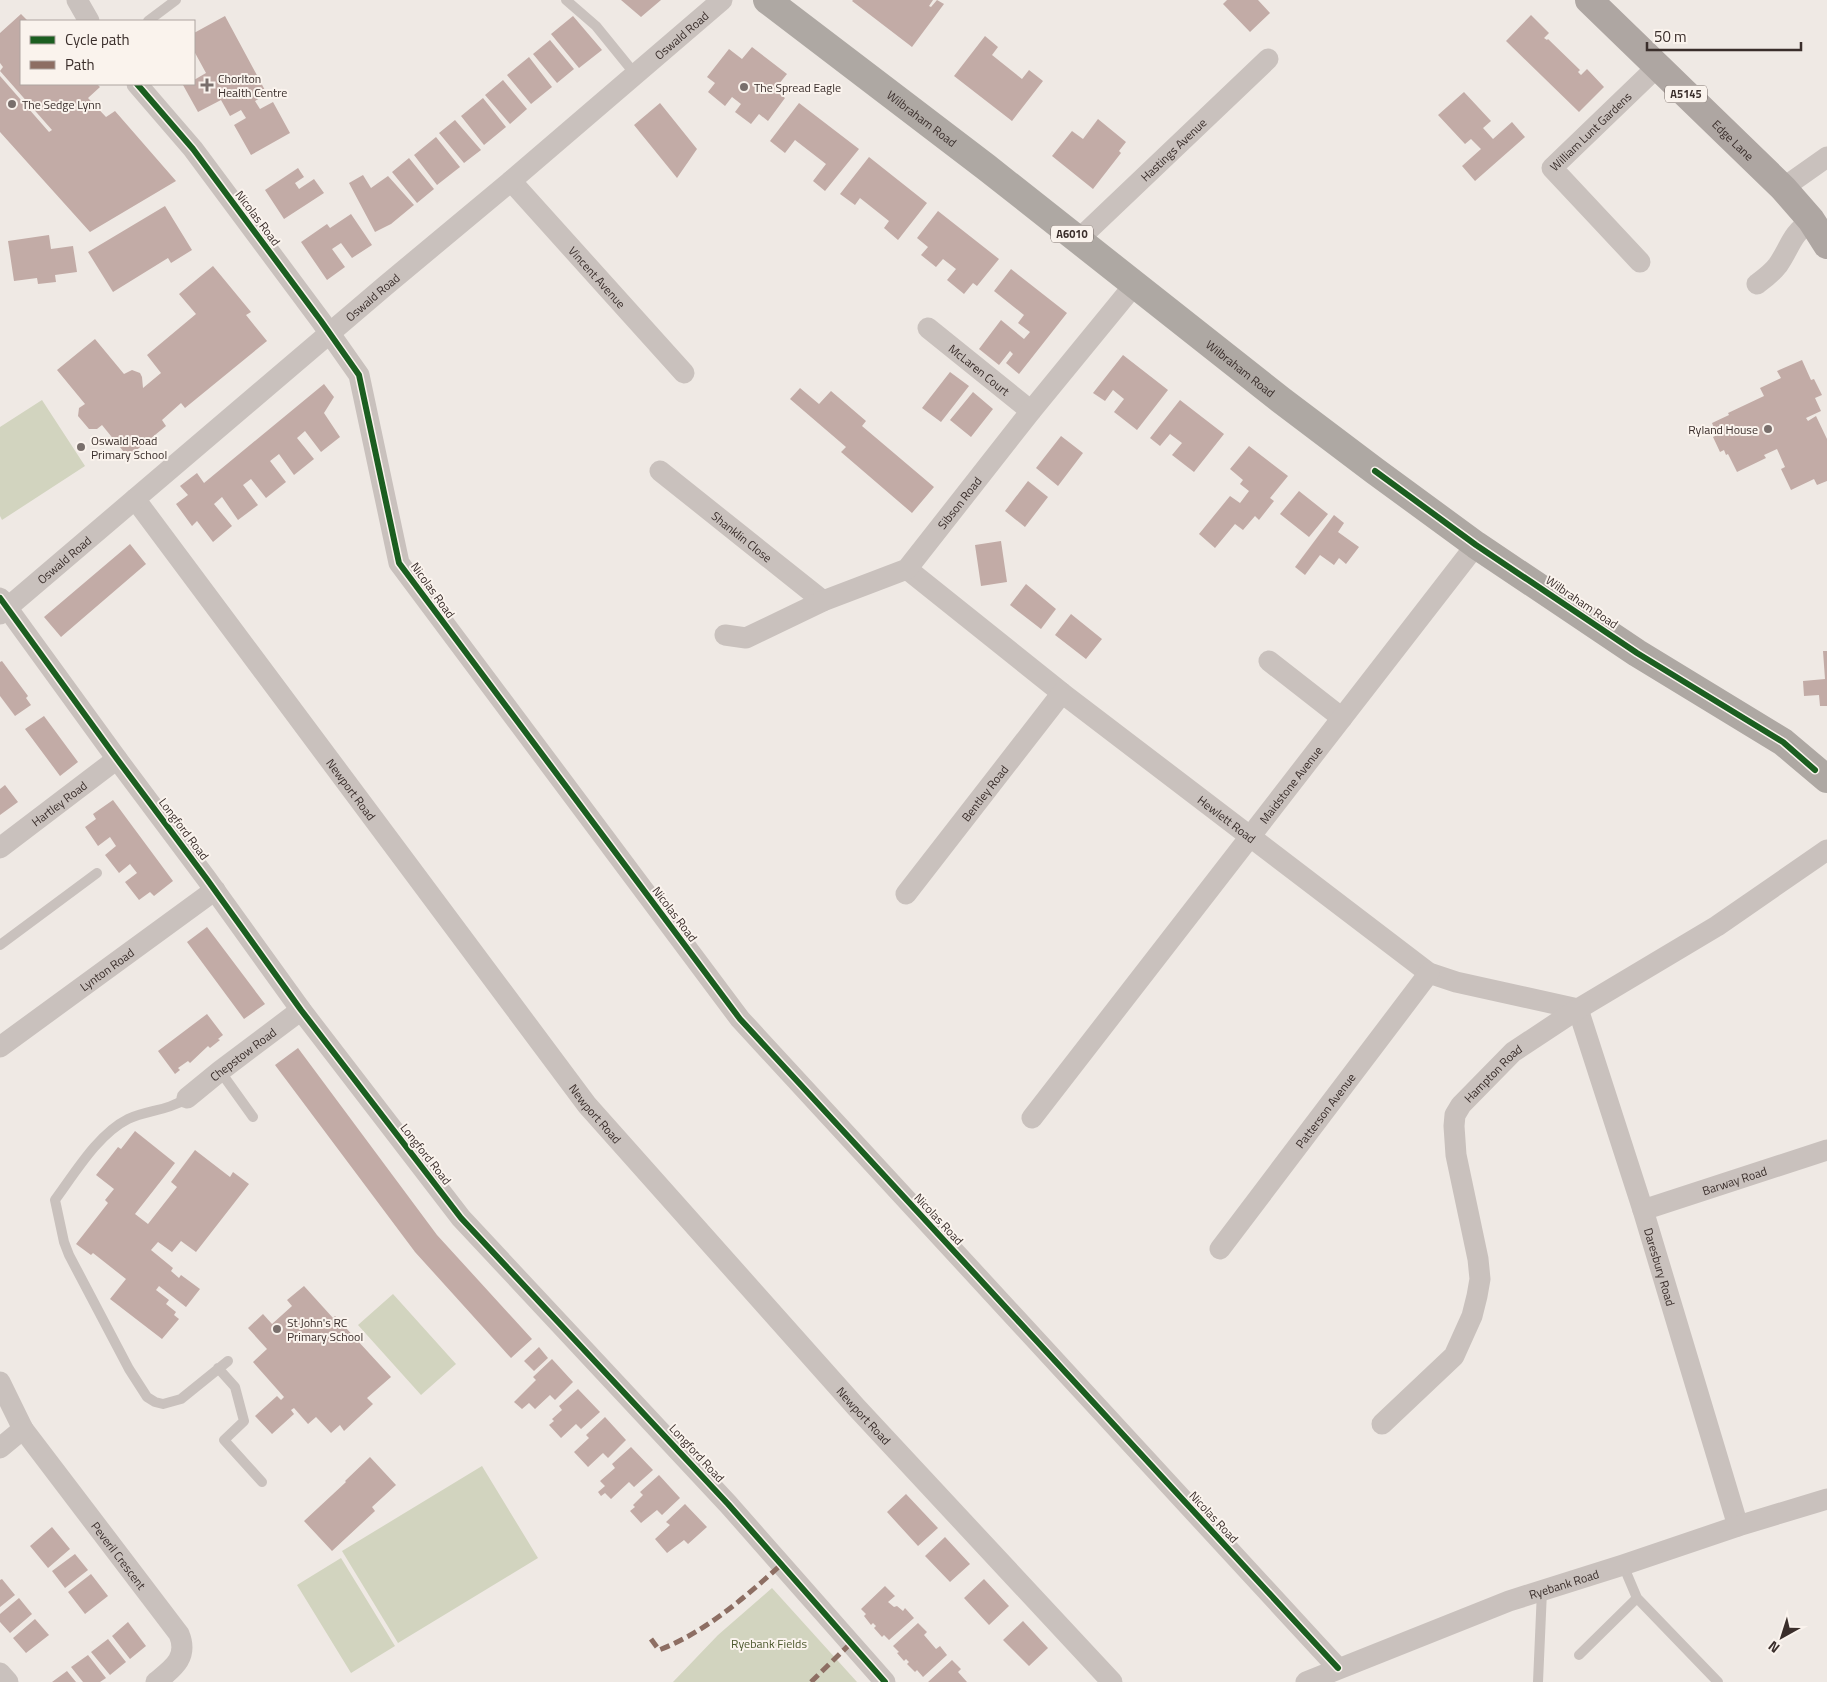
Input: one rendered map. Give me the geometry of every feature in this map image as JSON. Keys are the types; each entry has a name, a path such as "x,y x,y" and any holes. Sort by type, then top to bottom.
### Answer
{"highway":[{"name":"Wilbraham Road","path":"768,0 1079,240 1281,400 1476,545 1637,653 1783,742"},
{"path":"1783,742 1827,759"},
{"path":"1783,742 1827,779"}],"main road":[{"name":"Edge Lane","path":"1590,0 1783,188 1810,220 1827,245"}],"street":[{"path":"77,0 88,20"},
{"name":"Oswald Road","path":"2,607 135,498 511,181 722,0"},
{"name":"Hastings Avenue","path":"1079,240 1268,60"},
{"name":"William Lunt Gardens","path":"1640,262 1552,168 1658,66"},
{"name":"Nicolas Road","path":"138,85 193,148 359,375 399,563 740,1019 1338,1668"},
{"path":"1783,188 1827,157"},
{"name":"Vincent Avenue","path":"511,181 684,373"},
{"path":"1757,284 1771,274 1795,234 1810,220"},
{"name":"Sibson Road","path":"907,569 1031,411 1135,284"},
{"name":"McLaren Court","path":"928,328 1031,411"},
{"name":"Shanklin Close","path":"660,471 823,601"},
{"name":"Newport Road","path":"135,498 586,1105 856,1407 1112,1682"},
{"name":"Maidstone Avenue","path":"1032,1118 1476,545"},
{"path":"725,635 746,638 823,601 907,569"},
{"name":"Hewlett Road","path":"907,569 1062,693 1429,973 1456,982 1578,1009"},
{"name":"Longford Road","path":"2,607 215,890 301,1010 462,1218 728,1504 885,1682"},
{"path":"1269,661 1342,718"},
{"name":"Bentley Road","path":"906,894 1062,693"},
{"name":"Hartley Road","path":"0,848 117,759"},
{"name":"Hampton Road","path":"1382,1424 1454,1356 1472,1316 1477,1296 1480,1279 1478,1259 1456,1155 1455,1115 1461,1105 1513,1052 1578,1009 1717,926 1827,850"},
{"name":"Lynton Road","path":"0,1048 215,890"},
{"name":"Patterson Avenue","path":"1220,1249 1429,973"},
{"name":"Daresbury Road","path":"1578,1009 1643,1210 1738,1526"},
{"name":"Chepstow Road","path":"186,1098 301,1010"},
{"name":"Barway Road","path":"1643,1210 1827,1150"},
{"name":"Peveril Crescent","path":"0,1382 23,1429 179,1634 183,1642 180,1659 175,1667 156,1682"},
{"path":"0,1448 23,1429"},
{"name":"Ryebank Road","path":"1306,1682 1509,1601 1827,1499"},
{"path":"0,1673 8,1682"}],"lane":[{"path":"149,20 176,0"},
{"path":"566,0 596,26 635,74"},
{"path":"0,945 97,874"},
{"path":"220,1071 253,1117"},
{"path":"186,1098 171,1107 142,1114 116,1126 86,1158 55,1200 64,1242 69,1254 129,1369 147,1397 163,1404 181,1399 228,1360"},
{"path":"218,1368 235,1387 244,1422 224,1440 262,1482"},
{"path":"1623,1565 1637,1598 1718,1682"},
{"path":"1538,1682 1542,1591"},
{"path":"1579,1655 1637,1598"}],"green space":[{"path":"42,400 85,466 2,520 0,516 0,427"},
{"path":"393,1294 456,1364 421,1395 358,1325"},
{"path":"482,1466 538,1558 398,1643 342,1551"},
{"path":"341,1558 395,1646 351,1673 297,1585"},
{"name":"Ryebank Fields","path":"772,1588 857,1682 673,1682 718,1635"}],"building":[{"path":"621,0 661,0 641,17"},
{"path":"853,0 933,0 929,6 931,7 937,0 944,4 912,47"},
{"path":"1227,0 1258,0 1270,13 1250,32 1223,4"},
{"path":"21,14 27,20 20,20 20,85 98,85 100,87 88,98 106,117 115,111 176,181 90,232 0,132 0,76 49,132 52,130 0,71 3,67 0,63 0,33"},
{"path":"1531,15 1549,33 1544,38 1548,39 1580,70 1578,72 1581,75 1587,69 1604,87 1579,112 1506,41"},
{"path":"225,16 267,94 255,101 260,109 273,102 290,133 251,155 234,125 246,118 241,110 230,116 221,100 198,112 183,85 195,85 195,79 206,73 195,53 195,32"},
{"path":"573,16 602,50 579,68 551,34"},
{"path":"985,36 998,47 992,55 1022,79 1029,70 1043,81 1012,121 954,76"},
{"path":"550,40 574,69 557,83 533,54"},
{"name":"The Spread Eagle","path":"752,47 787,74 774,90 785,98 768,121 759,114 751,124 735,112 741,104 732,97 725,106 708,92 715,83 707,77 729,49 742,59"},
{"path":"529,57 552,87 531,104 507,75"},
{"path":"503,80 527,109 510,124 485,95"},
{"path":"1464,92 1491,121 1483,128 1493,139 1512,122 1525,137 1475,181 1462,166 1481,149 1471,139 1465,144 1438,115"},
{"path":"483,98 506,127 484,145 461,116"},
{"path":"660,103 697,149 677,178 634,125"},
{"path":"799,103 859,149 825,191 813,181 826,164 795,140 785,153 770,141"},
{"path":"1098,119 1126,142 1119,151 1121,153 1093,189 1052,156 1072,131 1083,139"},
{"path":"455,120 481,150 464,163 439,133"},
{"path":"436,137 460,167 437,185 414,155"},
{"path":"869,157 927,203 898,240 884,228 889,221 860,198 855,205 840,194"},
{"path":"409,158 434,189 417,203 392,172"},
{"path":"298,168 304,177 295,183 299,189 314,179 324,193 284,219 265,190"},
{"path":"363,175 371,188 388,176 414,205 391,224 375,232 349,183"},
{"path":"165,206 192,250 171,263 168,258 113,292 88,252"},
{"path":"938,211 999,259 977,286 973,283 964,294 947,280 956,269 943,259 936,267 921,255 928,247 917,238"},
{"path":"351,214 372,245 352,258 341,243 332,249 345,267 327,280 301,242 327,224 330,228"},
{"path":"49,235 51,249 73,246 77,272 55,275 56,282 38,284 37,278 14,281 8,241"},
{"path":"213,266 251,312 246,315 267,341 185,408 181,403 162,420 166,426 128,457 102,425 97,429 89,429 78,416 79,408 85,404 57,370 95,339 124,374 132,370 140,373 143,388 161,373 147,355 196,314 179,294"},
{"path":"1011,269 1067,313 1019,374 1006,363 1013,354 1010,351 999,365 979,349 1001,320 1024,339 1030,332 1018,323 1024,315 994,291"},
{"path":"1123,355 1168,390 1137,430 1114,412 1124,399 1113,390 1105,401 1093,393"},
{"name":"Ryland House","path":"1802,360 1811,380 1814,379 1822,395 1815,398 1821,411 1806,418 1808,421 1816,416 1827,439 1827,481 1817,485 1814,479 1791,490 1781,469 1785,467 1777,449 1764,455 1766,458 1737,472 1728,454 1726,455 1724,450 1720,452 1713,437 1717,435 1712,423 1729,415 1728,413 1764,396 1760,388 1781,378 1777,371"},
{"path":"950,372 969,386 941,422 922,408"},
{"path":"324,384 334,397 324,413 340,437 321,452 305,431 297,438 314,459 294,475 279,454 270,461 286,482 266,498 251,479 243,485 258,505 238,520 222,497 214,504 232,526 213,542 197,521 192,526 176,504 188,495 180,486 197,473 204,483"},
{"path":"800,388 819,404 831,391 866,421 862,426 934,487 912,513 841,452 846,447 790,399"},
{"path":"973,392 993,409 971,437 950,420"},
{"path":"1180,400 1224,434 1194,472 1172,455 1182,443 1170,434 1160,446 1150,438"},
{"path":"1061,436 1083,453 1058,486 1036,468"},
{"path":"1249,446 1288,476 1270,498 1274,501 1259,520 1255,516 1243,530 1235,524 1215,548 1199,534 1230,496 1240,503 1249,491 1240,484 1243,480 1230,469"},
{"path":"1028,481 1048,497 1025,527 1005,511"},
{"path":"1299,491 1328,514 1309,537 1280,514"},
{"path":"1334,515 1344,523 1338,532 1359,547 1346,564 1339,558 1334,565 1320,555 1305,575 1295,567"},
{"path":"1001,541 1007,582 981,586 975,545"},
{"path":"130,544 146,564 61,637 44,617"},
{"path":"1026,584 1056,609 1041,629 1010,605"},
{"path":"1071,614 1102,639 1086,659 1055,635"},
{"path":"1823,651 1827,651 1827,706 1820,706 1819,695 1804,696 1803,681 1825,679"},
{"path":"2,661 28,696 26,698 31,705 15,716 0,696 0,662"},
{"path":"44,716 78,762 60,776 25,729"},
{"path":"5,785 18,802 0,815 0,789"},
{"path":"113,800 173,881 154,896 150,892 139,900 125,882 137,873 130,864 119,873 105,855 116,846 110,837 98,846 85,827 96,819 93,814"},
{"path":"207,927 265,1004 244,1019 187,942"},
{"path":"207,1014 223,1035 218,1039 220,1040 210,1048 208,1046 190,1063 188,1061 178,1068 180,1070 175,1074 158,1051"},
{"path":"298,1048 437,1235 532,1339 511,1358 415,1252 275,1065"},
{"path":"135,1131 175,1163 135,1214 148,1224 177,1187 171,1182 195,1150 230,1177 233,1172 249,1184 196,1252 181,1241 172,1252 158,1242 151,1250 173,1268 171,1271 179,1278 181,1275 200,1289 186,1307 159,1286 156,1290 169,1300 166,1304 176,1312 174,1315 179,1319 162,1339 110,1299 126,1279 93,1253 91,1255 76,1244 108,1203 105,1200 114,1189 96,1175 118,1147 121,1149"},
{"path":"304,1286 333,1318 335,1316 391,1377 367,1398 373,1404 344,1431 340,1425 331,1433 316,1417 308,1424 294,1408 291,1410 294,1414 272,1434 255,1416 277,1396 281,1400 284,1397 253,1362 267,1349 248,1328 263,1314 272,1324 292,1306 287,1300"},
{"path":"539,1347 548,1358 534,1371 524,1361"},
{"path":"552,1359 573,1382 555,1400 550,1395 535,1409 529,1403 522,1409 514,1402 536,1380 533,1377"},
{"path":"578,1389 600,1412 581,1429 576,1424 561,1438 549,1425 554,1421 552,1419 562,1410 559,1406"},
{"path":"605,1417 626,1440 608,1458 603,1453 588,1467 574,1452 589,1438 586,1435"},
{"path":"631,1447 653,1470 634,1487 629,1482 611,1499 605,1493 601,1496 598,1492 605,1486 600,1481 615,1468 612,1464"},
{"path":"370,1457 396,1485 372,1507 375,1511 332,1551 304,1521"},
{"path":"659,1475 680,1498 662,1515 657,1510 641,1523 630,1511 643,1495 640,1492"},
{"path":"906,1494 938,1528 918,1546 887,1512"},
{"path":"685,1504 707,1527 688,1544 684,1540 667,1553 655,1539 670,1525 666,1522"},
{"path":"52,1527 70,1549 48,1568 30,1546"},
{"path":"945,1537 970,1564 950,1582 925,1556"},
{"path":"75,1554 88,1570 65,1588 52,1571"},
{"path":"91,1574 108,1596 85,1614 68,1592"},
{"path":"2,1579 15,1595 0,1607 0,1580"},
{"path":"984,1579 1009,1606 989,1625 964,1598"},
{"path":"885,1586 895,1596 888,1602 903,1611 905,1608 914,1618 889,1640 884,1635 882,1637 874,1628 876,1626 873,1623 871,1625 864,1616 866,1614 861,1609"},
{"path":"19,1598 32,1614 10,1633 0,1622 0,1614"},
{"path":"35,1619 49,1635 26,1653 13,1638"},
{"path":"1023,1621 1048,1648 1029,1666 1003,1640"},
{"path":"128,1622 146,1646 130,1659 112,1636"},
{"path":"918,1623 927,1632 924,1635 936,1649 940,1646 947,1655 923,1677 917,1670 915,1672 907,1664 909,1662 906,1659 904,1661 893,1646"},
{"path":"108,1639 126,1662 110,1675 91,1652"},
{"path":"88,1655 106,1678 100,1682 83,1682 71,1667"},
{"path":"952,1660 961,1669 958,1672 967,1682 928,1682"},
{"path":"67,1671 76,1682 52,1682"}],"marked path":[{"path":"651,1639 659,1650 693,1634 724,1613 782,1564"},
{"path":"811,1682 851,1643"}],"cycle path":[{"path":"138,85 193,149 359,375 399,563 740,1019 1338,1668"},
{"path":"1375,471 1476,545 1637,653 1783,742 1815,770"},
{"path":"0,598 301,1010 461,1218 728,1504 885,1682"}],"place":[{"name":"Chorlton Health Centre","path":"207,85"},
{"name":"The Spread Eagle","path":"744,87"},
{"name":"The Sedge Lynn","path":"12,104"},
{"name":"Ryland House","path":"1768,429"},
{"name":"Oswald Road Primary School","path":"81,447"},
{"name":"St John's RC Primary School","path":"277,1329"}]}
